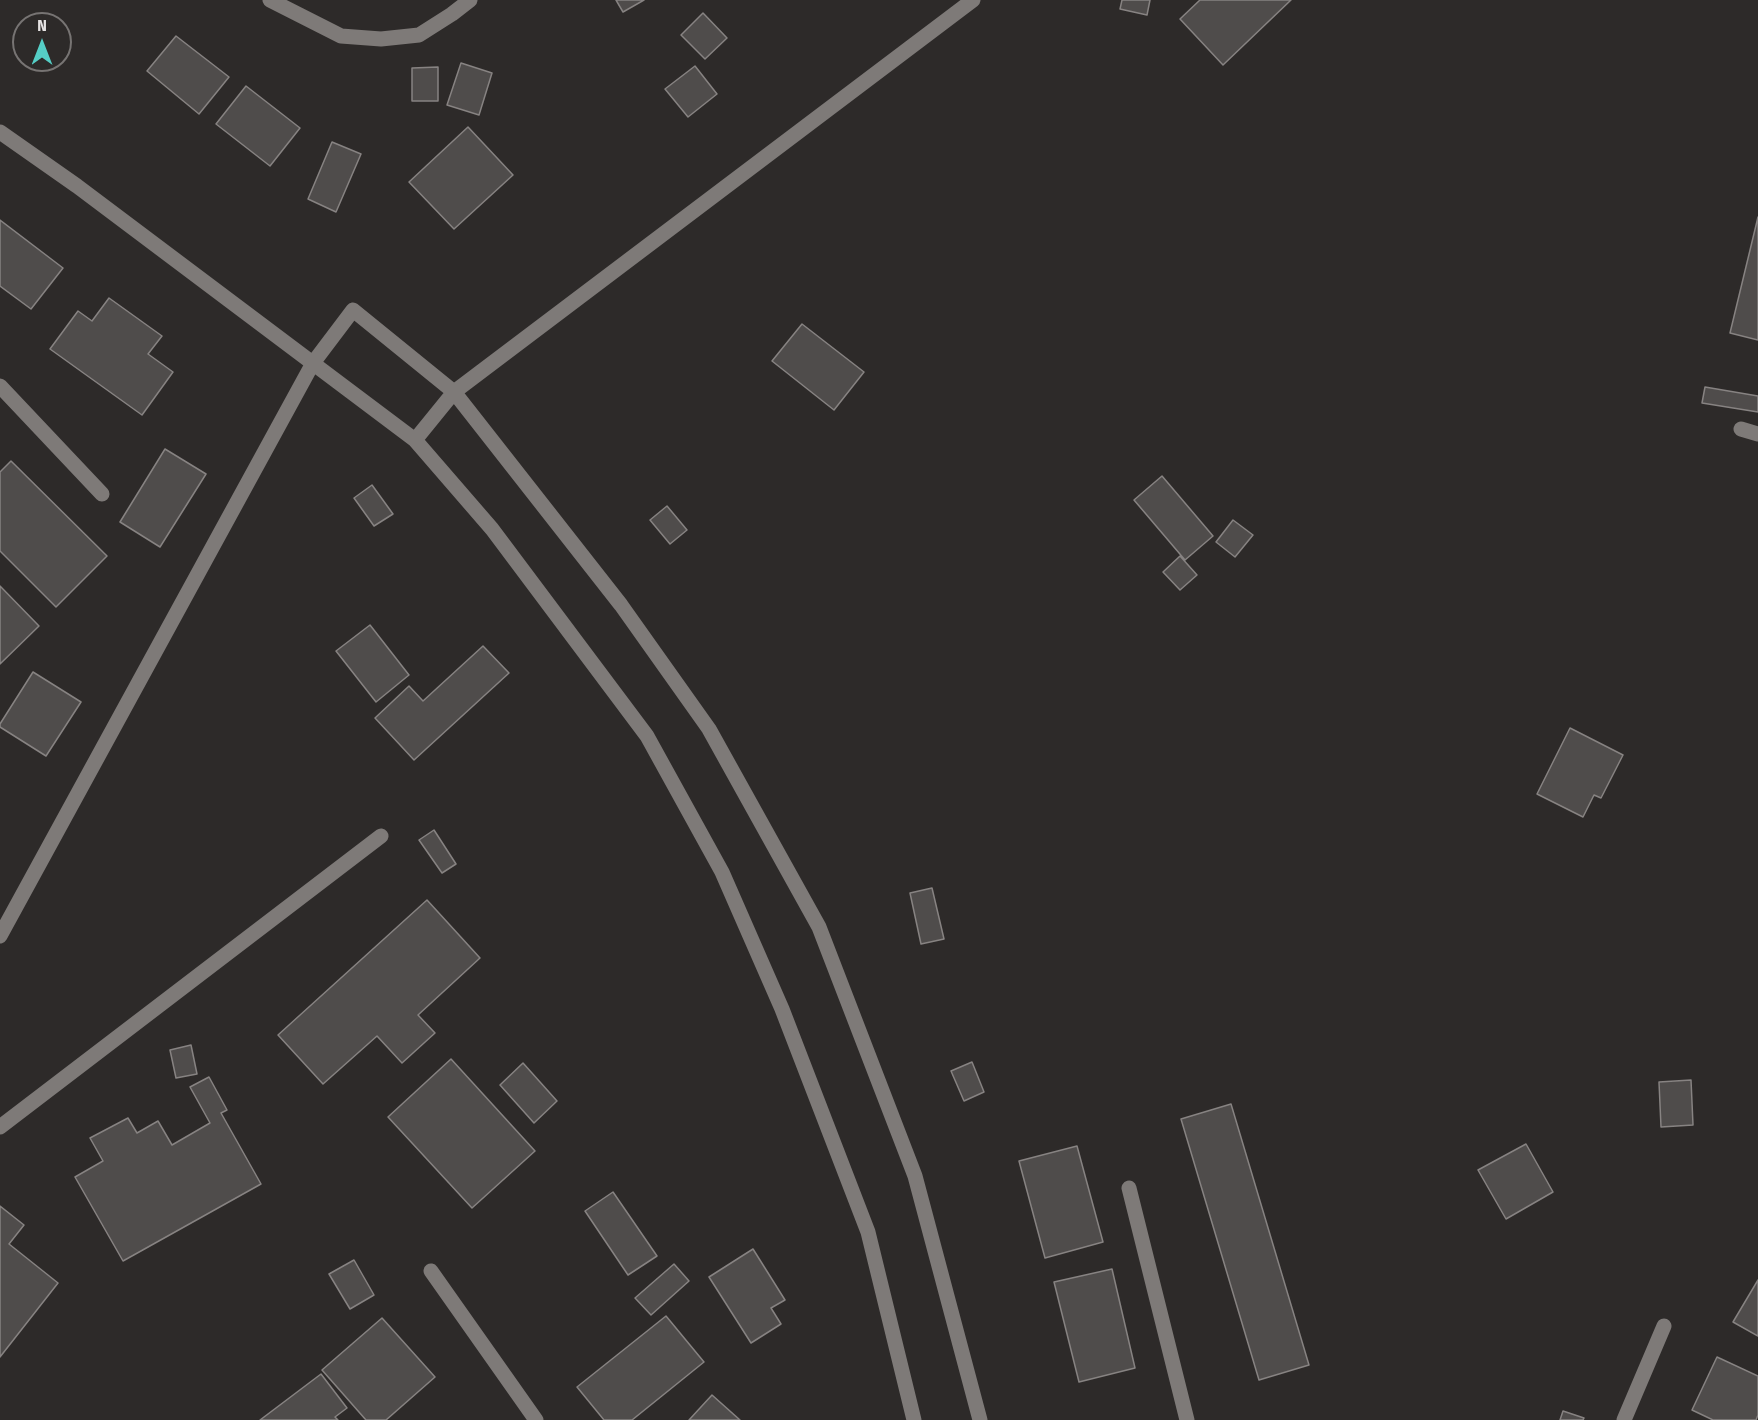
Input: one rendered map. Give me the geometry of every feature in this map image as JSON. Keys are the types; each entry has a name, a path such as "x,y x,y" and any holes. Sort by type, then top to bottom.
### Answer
{"street":[{"path":"270,0 341,36 381,39 419,35 470,0"},
{"path":"415,440 454,392 973,0"},
{"path":"0,132 86,193 415,440 492,529 647,736 722,872 782,1009 868,1232 914,1420"},
{"path":"0,936 313,363 353,310 454,392 621,605 709,729 819,927 915,1176 980,1420"},
{"path":"0,386 102,494"},
{"path":"1741,429 1758,434"},
{"path":"0,1127 381,836"},
{"path":"1129,1188 1187,1420"},
{"path":"431,1271 536,1420"},
{"path":"1624,1420 1664,1326"}],"building":[{"path":"616,0 644,0 623,12"},
{"path":"1122,0 1150,0 1147,15 1120,9"},
{"path":"1200,0 1291,0 1223,65 1180,19"},
{"path":"703,13 727,38 705,59 681,35"},
{"path":"176,36 229,77 199,114 147,71"},
{"path":"461,63 492,73 479,115 447,105"},
{"path":"695,66 717,94 688,117 665,89"},
{"path":"438,67 438,101 412,101 412,68"},
{"path":"246,86 300,128 270,166 216,124"},
{"path":"468,127 513,175 454,229 409,182"},
{"path":"332,142 361,154 336,212 308,199"},
{"path":"1758,217 1758,340 1730,333"},
{"path":"0,220 63,268 31,309 0,286"},
{"path":"109,298 162,336 148,354 173,372 142,415 50,349 78,311 92,321"},
{"path":"802,324 864,372 834,410 772,361"},
{"path":"1705,387 1758,396 1758,412 1702,403"},
{"path":"165,449 206,474 160,547 120,522"},
{"path":"11,461 107,556 56,607 0,551 0,472"},
{"path":"1162,476 1213,536 1185,560 1134,500"},
{"path":"372,485 393,514 374,526 354,498"},
{"path":"667,506 687,530 670,544 650,520"},
{"path":"1233,520 1253,535 1235,557 1216,542"},
{"path":"1180,556 1197,575 1180,590 1163,572"},
{"path":"0,586 39,626 0,664"},
{"path":"370,625 409,675 376,702 336,651"},
{"path":"483,646 509,673 414,760 375,718 409,686 423,701"},
{"path":"33,672 81,702 46,756 0,727"},
{"path":"1570,728 1623,755 1601,798 1594,795 1583,817 1537,794"},
{"path":"434,830 456,864 442,873 419,840"},
{"path":"932,888 944,939 921,944 910,893"},
{"path":"427,900 480,958 418,1015 435,1033 402,1063 377,1036 323,1084 278,1035"},
{"path":"191,1045 197,1074 176,1078 170,1050"},
{"path":"451,1059 535,1151 472,1208 388,1117"},
{"path":"972,1062 984,1092 964,1101 951,1071"},
{"path":"523,1063 557,1101 534,1123 500,1085"},
{"path":"209,1077 227,1110 221,1113 261,1184 123,1261 75,1177 103,1161 90,1138 128,1118 137,1133 158,1121 172,1145 210,1123 190,1087"},
{"path":"1691,1080 1693,1125 1661,1127 1659,1082"},
{"path":"1231,1104 1309,1365 1259,1380 1181,1119"},
{"path":"1526,1144 1553,1192 1506,1219 1478,1170"},
{"path":"1077,1146 1103,1242 1045,1258 1019,1161"},
{"path":"613,1192 657,1256 628,1275 585,1211"},
{"path":"0,1206 24,1225 9,1244 58,1283 0,1357"},
{"path":"753,1249 785,1300 771,1308 781,1324 751,1343 709,1277"},
{"path":"354,1260 374,1295 350,1309 329,1274"},
{"path":"674,1264 689,1281 651,1315 635,1298"},
{"path":"1112,1269 1135,1368 1079,1382 1054,1282"},
{"path":"1758,1280 1758,1336 1733,1322"},
{"path":"666,1316 704,1362 632,1420 604,1420 577,1387"},
{"path":"382,1318 435,1377 386,1420 366,1420 322,1370"},
{"path":"1717,1357 1758,1376 1756,1420 1713,1420 1692,1410"},
{"path":"321,1374 347,1408 335,1417 338,1420 260,1420"},
{"path":"712,1395 740,1420 689,1420"},
{"path":"1563,1411 1584,1418 1583,1420 1560,1420"}]}
